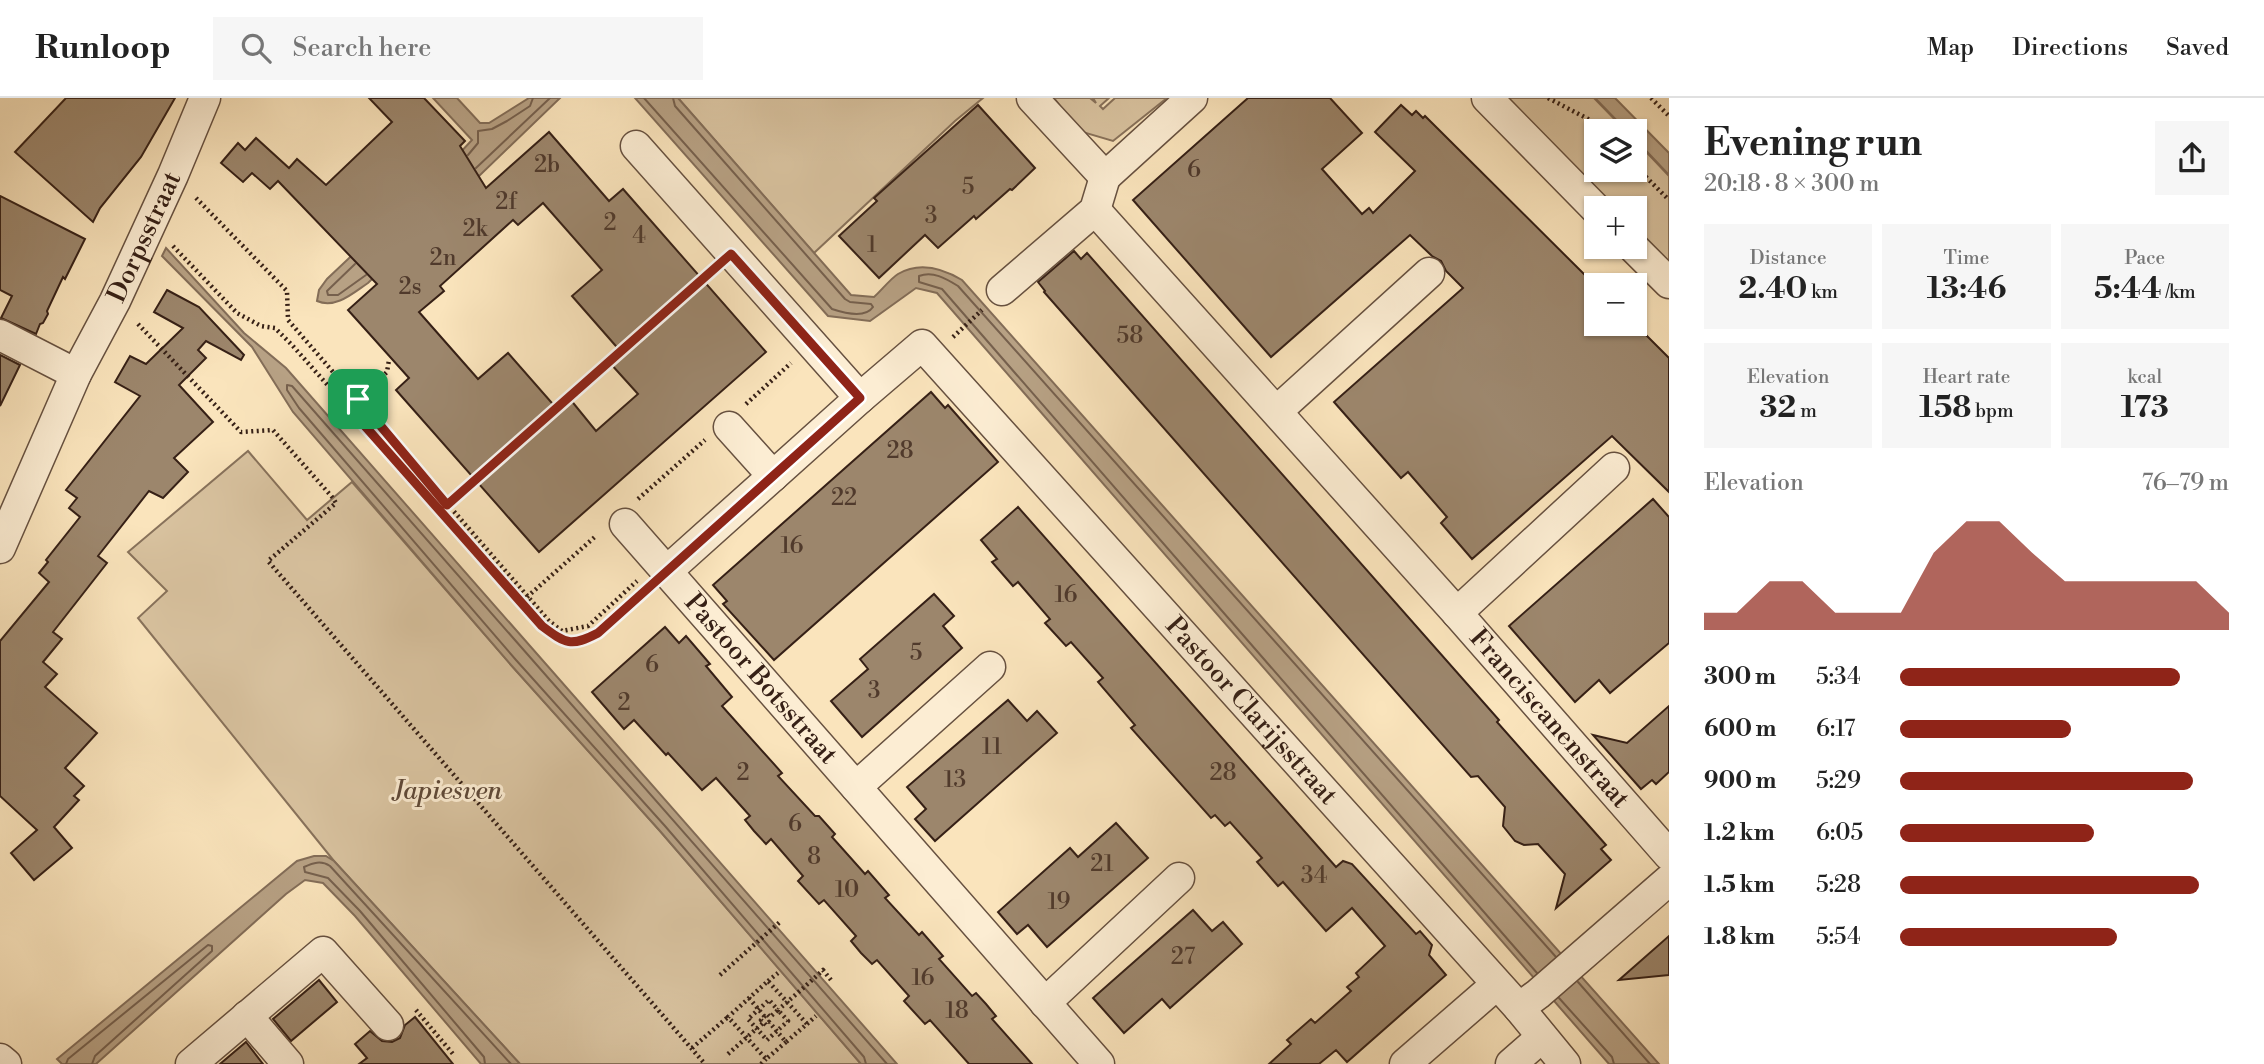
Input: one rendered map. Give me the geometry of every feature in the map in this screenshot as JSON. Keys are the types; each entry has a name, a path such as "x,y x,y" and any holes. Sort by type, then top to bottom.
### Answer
{"street":[{"name":"Dorpsstraat","path":"0,548 76,374 115,301 205,98"},
{"path":"1032,98 1105,177"},
{"path":"995,298 1095,211 1105,177 1192,98"},
{"path":"1487,98 1584,197"},
{"path":"636,146 860,398"},
{"name":"Franciscanenstraat","path":"1095,211 1665,843"},
{"path":"1645,259 1669,283"},
{"path":"1277,411 1430,273"},
{"path":"0,335 76,374"},
{"path":"663,567 773,476 922,345 943,348"},
{"name":"Pastoor Clarijsstraat","path":"943,348 1496,985 1529,1001 1542,1037 1565,1064"},
{"path":"727,423 773,476"},
{"name":"Franciscanenstraat","path":"1457,613 1614,468"},
{"name":"Pastoor Botsstraat","path":"618,522 663,567 1099,1064"},
{"name":"Pastoor Botsstraat","path":"856,787 990,667"},
{"path":"1045,1003 1179,878"},
{"path":"1529,1001 1669,880"},
{"path":"191,1064 323,952 388,1025"},
{"path":"1405,1064 1496,985"},
{"path":"247,1016 288,1064"},
{"path":"1511,1064 1542,1037"},
{"path":"0,1059 6,1064"}],"path":[{"path":"1548,98 1588,119"},
{"path":"1651,98 1669,116"},
{"path":"173,175 287,291 288,320 549,621 562,631 588,626 663,567"},
{"path":"1647,178 1669,200"},
{"path":"151,223 237,313 261,326 275,328 542,626 561,640 580,643 598,633 663,567"},
{"path":"441,511 731,254"},
{"path":"943,348 995,298"},
{"path":"115,301 241,432 273,430 333,498 336,503 268,561 705,1064"},
{"path":"527,597 618,522 813,345"},
{"path":"349,408 387,372 389,360"},
{"path":"720,975 781,921"},
{"path":"728,1054 822,970 831,980"},
{"path":"692,1049 778,972"},
{"path":"768,981 807,1024"},
{"path":"749,998 786,1042"},
{"path":"769,1000 778,1010 788,1021 766,1040 748,1019 769,1000"},
{"path":"388,1025 417,1010 453,1054"},
{"path":"761,1064 816,1016"},
{"path":"728,1017 766,1059"}],"green space":[{"path":"678,98 983,98 814,253"},
{"path":"1054,98 1090,98 1096,103 1093,98 1109,98 1100,106 1103,109 1115,98 1167,98 1113,141 1079,131"},
{"path":"1502,98 1594,98 1614,119 1584,119 1584,179"},
{"path":"1647,153 1669,176 1669,264 1647,242 1647,196 1601,196 1587,182 1647,182"},
{"name":"Japiesven","path":"248,451 307,520 352,482 861,1064 520,1064 334,861 138,618 167,591 128,552"}],"water":[{"path":"433,98 457,98 480,123 489,123 529,98 560,98 368,283 338,301 317,301 319,290 327,279 472,140"},
{"path":"635,98 678,98 851,295 874,297 895,276 914,268 939,269 962,280 1659,1064 1609,1064 937,293 916,288 870,321 828,316"},
{"path":"1595,98 1615,98 1636,119 1615,119"},
{"path":"1647,131 1669,153 1669,175 1647,152"},
{"path":"166,248 244,333 286,368 897,1064 861,1064 293,412 252,347 162,256"},
{"path":"326,856 334,861 520,1064 481,1064 355,916 323,883 305,880 96,1064 62,1064 57,1059 297,861"}],"building":[{"path":"66,98 175,98 141,157 100,208 93,222 15,152"},
{"path":"369,98 424,98 465,141 460,146 486,188 549,132 609,201 623,189 766,352 539,552 396,390 409,378 348,310 377,284 278,181 270,189 252,173 243,182 221,163 238,143 245,150 256,138 289,168 297,159 326,185 392,122","holes":["543,203 602,270 572,296 622,353 610,363 638,394 596,431 570,399 558,410 508,353 478,379 419,312 444,291 440,286 513,220 518,225"]},
{"path":"1248,98 1330,98 1362,133 1322,169 1362,214 1369,208 1373,213 1415,171 1375,132 1401,105 1412,115 1416,111 1423,118 1425,116 1584,274 1584,336 1647,336 1669,358 1669,492 1612,436 1472,559 1441,523 1447,517 1408,472 1401,478 1334,402 1463,288 1446,271 1441,261 1410,235 1271,357 1133,200"},
{"path":"978,105 1035,168 1012,190 976,219 974,216 938,248 925,235 879,278 839,236 877,201 874,198"},
{"path":"0,196 85,239 65,279 63,277 48,314 36,334 1,318 12,296 0,290"},
{"path":"1074,251 1081,259 1087,253 1606,845 1601,849 1611,860 1556,908 1565,874 1538,844 1524,845 1515,841 1503,826 1505,807 1478,776 1471,777 1044,292 1038,282"},
{"path":"167,290 199,307 244,355 241,360 206,341 198,350 206,358 179,385 213,422 174,458 188,472 163,498 149,491 98,556 107,563 53,632 62,639 43,662 57,674 45,687 97,733 65,768 84,786 74,796 79,800 54,827 72,848 34,880 11,853 37,830 0,796 0,641 49,582 39,573 80,517 69,508 77,498 66,490 140,396 115,382 130,356 146,364 183,328 154,312"},
{"path":"0,355 20,365 0,406"},
{"path":"931,392 945,408 948,405 998,462 774,660 723,604 727,601 713,585"},
{"path":"1653,499 1669,517 1669,643 1610,693 1599,680 1575,702 1509,626"},
{"path":"1018,507 1336,867 1343,861 1352,864 1416,934 1420,931 1432,945 1429,955 1446,975 1347,1062 1336,1050 1319,1064 1269,1064 1291,1044 1287,1040 1311,1019 1315,1023 1351,991 1347,987 1359,977 1356,973 1385,946 1352,908 1326,931 1283,882 1278,886 1257,862 1262,858 1230,822 1225,826 1215,815 1211,818 1131,728 1135,725 1098,682 1103,678 1071,642 1066,646 1045,623 1050,619 1018,582 1013,586 992,562 997,559 981,540"},
{"path":"934,594 954,616 943,626 962,648 862,737 831,701 868,669 860,659"},
{"path":"665,627 679,643 686,636 710,664 706,666 732,697 722,706 782,773 778,776 835,834 832,837 865,874 868,871 889,895 885,898 919,935 922,932 943,956 939,959 972,996 976,993 986,1004 996,1016 992,1019 1032,1064 969,1064 930,1020 925,1024 904,1001 909,996 877,960 872,964 861,953 851,941 856,936 824,900 819,904 798,881 803,876 771,839 766,844 754,831 745,820 750,816 716,778 702,790 634,720 624,729 592,692"},
{"path":"1008,700 1027,721 1037,711 1057,733 935,841 915,819 926,809 907,787"},
{"path":"1669,706 1669,772 1656,784 1652,780 1641,789 1593,735 1627,743"},
{"path":"1116,823 1148,858 1047,947 1028,925 1017,934 998,912 1070,848 1078,857"},
{"path":"1193,910 1212,931 1223,922 1242,944 1170,1008 1162,999 1124,1033 1093,998"},
{"path":"1669,936 1669,975 1619,980"},
{"path":"319,980 337,1002 291,1041 273,1019"},
{"path":"415,1017 453,1064 359,1064 367,1058 355,1044 370,1031 382,1041 392,1042 400,1038 405,1025"},
{"path":"246,1042 263,1064 220,1064"}],"route":[{"path":"731,254 860,398 598,633 580,643 561,640 542,626 349,408 358,399 447,505 731,254"}]}
